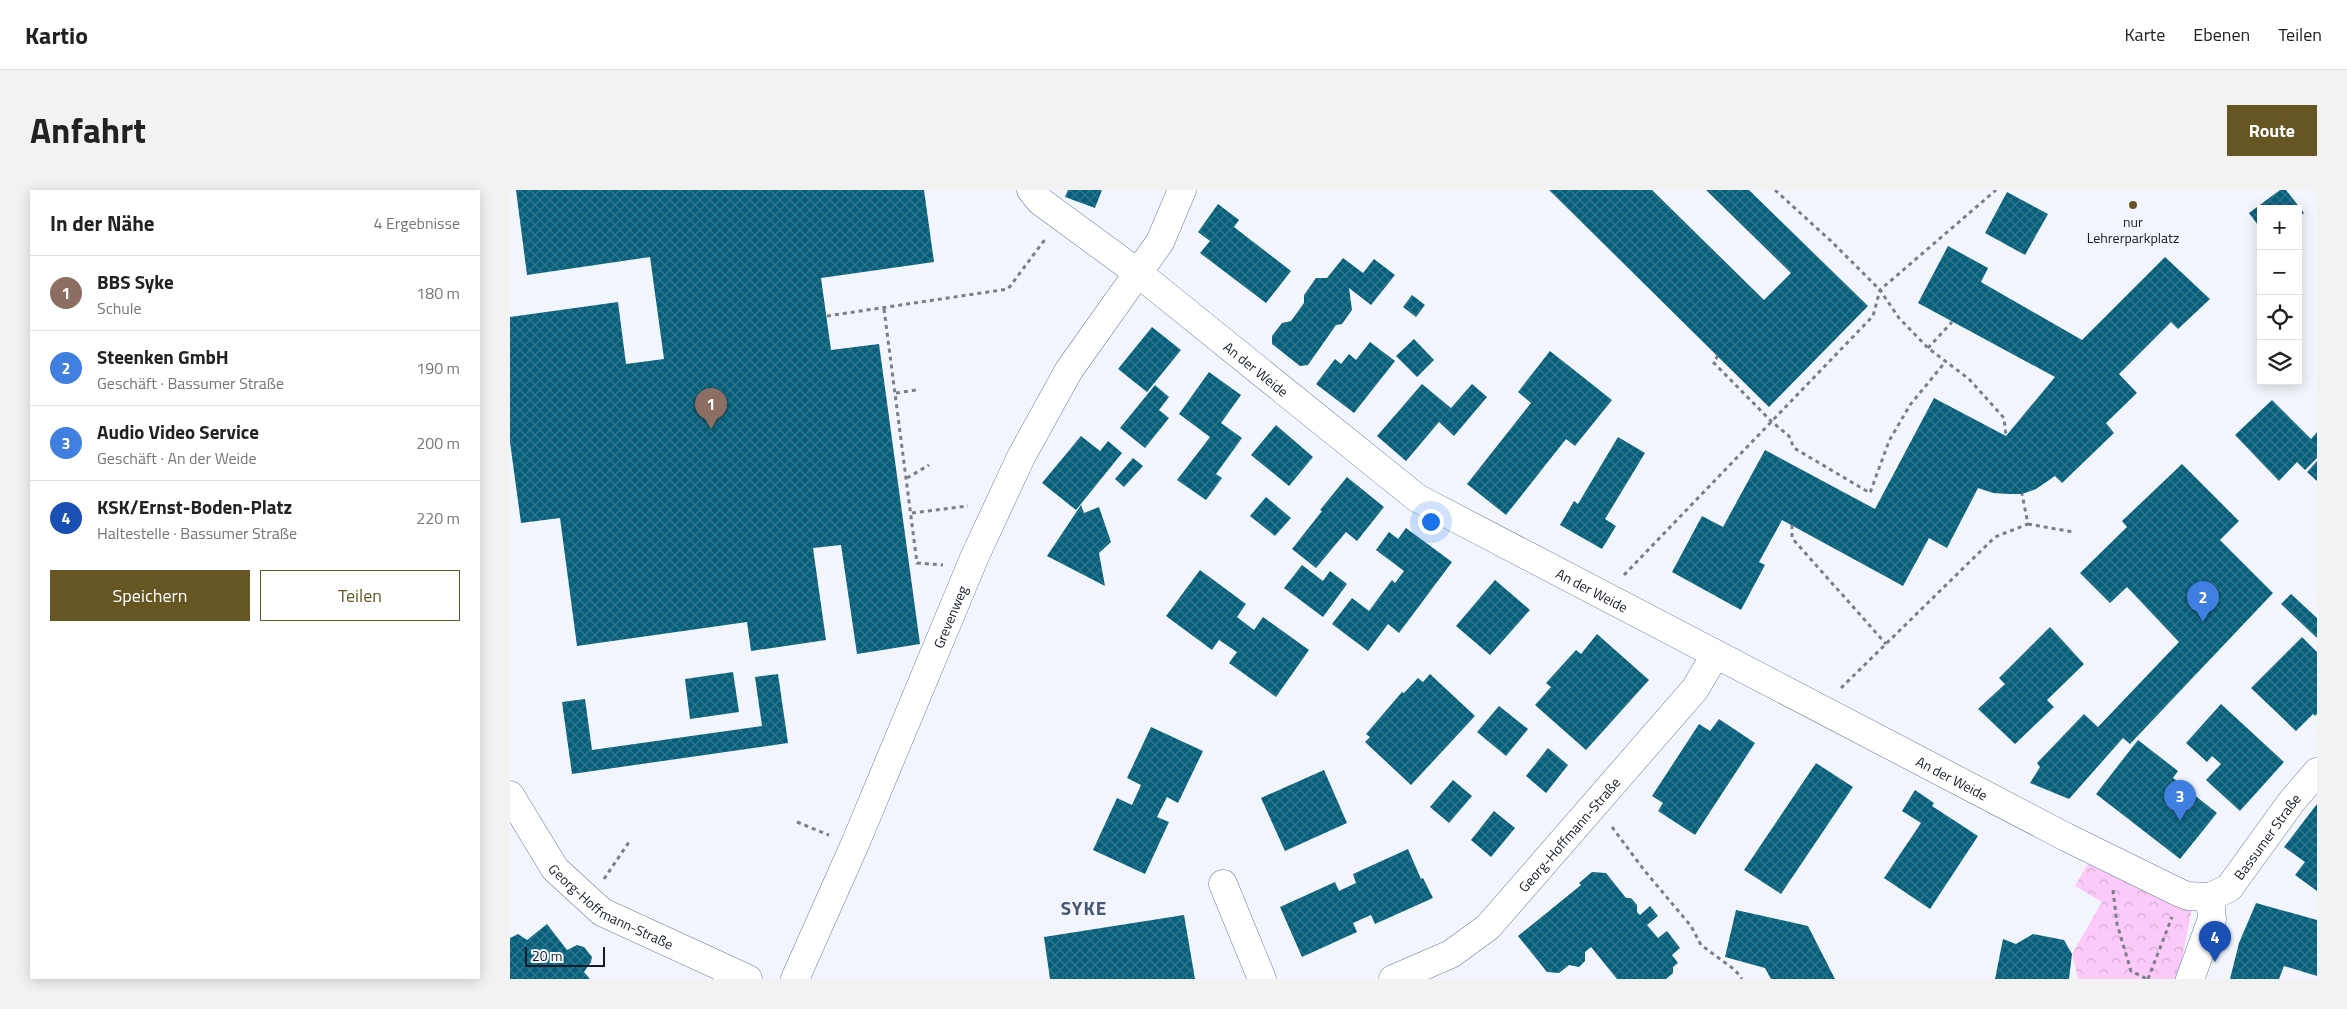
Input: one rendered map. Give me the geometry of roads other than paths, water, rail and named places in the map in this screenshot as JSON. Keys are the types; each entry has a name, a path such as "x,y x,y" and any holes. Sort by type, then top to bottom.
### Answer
{"street":[{"name":"An der Weide","path":"1031,190 1040,201 1138,273 1416,498 1603,597 2118,863 2188,896 2210,897"},
{"name":"Grevenweg","path":"795,979 855,844 975,556 1021,457 1069,370 1160,242 1182,190"},
{"name":"Georg-Hoffmann-Straße","path":"1394,979 1451,954 1488,927 1695,689 1715,654"},
{"name":"Bassumer Straße","path":"2210,897 2229,888 2292,801 2317,772"},
{"name":"Georg-Hoffmann-Straße","path":"510,795 555,869 602,912 748,979"},
{"path":"1223,884 1262,979"},
{"path":"2190,979 2212,919 2210,897"}],"place":[{"name":"nur Lehrerparkplatz","path":"2133,205"},
{"name":"BBS Syke","path":"711,429"},
{"name":"Steenken GmbH","path":"2203,622"},
{"name":"Audio Video Service","path":"2180,821"},
{"name":"KSK/Ernst-Boden-Platz","path":"2215,962"}],"district":[{"name":"SYKE","path":"1084,907"}]}
